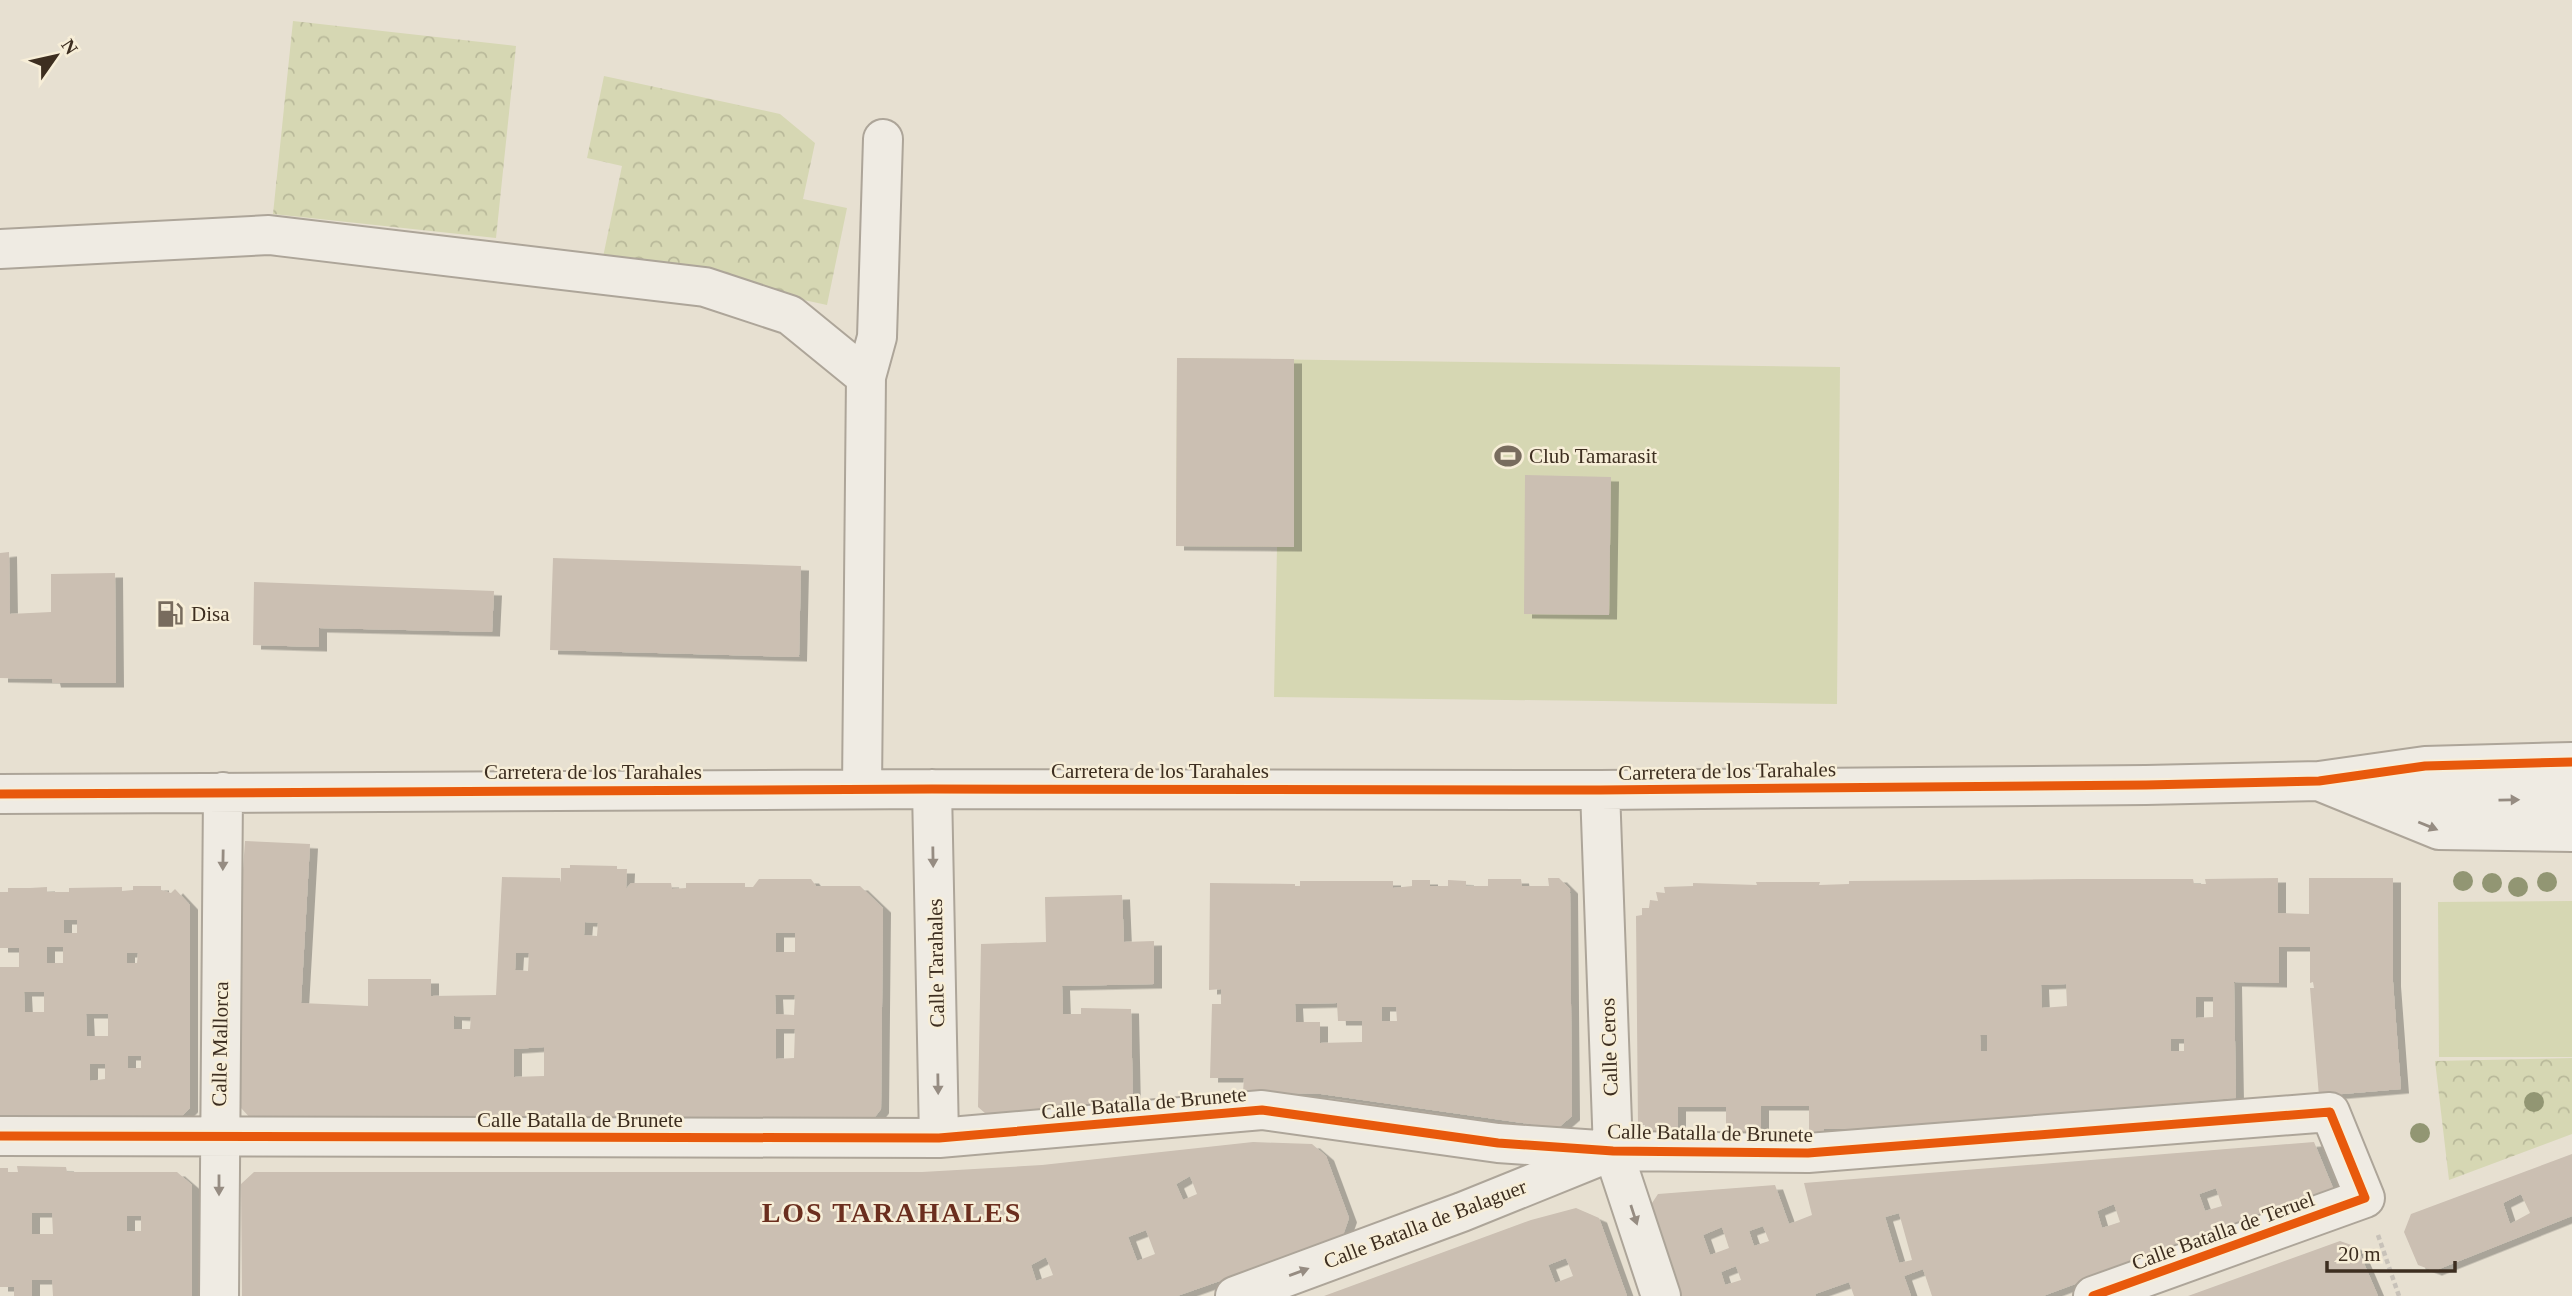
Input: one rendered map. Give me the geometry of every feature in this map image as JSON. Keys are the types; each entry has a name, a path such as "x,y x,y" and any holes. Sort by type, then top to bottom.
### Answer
{"street":[{"path":"862,789 866,377 877,337 883,139"},
{"path":"0,249 269,235 705,287 790,315 866,377"},
{"path":"2319,781 2425,766 2572,762"},
{"path":"2319,781 2455,801 2572,799"},
{"path":"2319,781 2439,830 2572,832"},
{"name":"Carretera de los Tarahales","path":"0,794 862,789 1601,790 2319,781"},
{"name":"Calle Tarahales","path":"932,789 939,1138"},
{"name":"Calle Ceros","path":"1601,790 1613,1151 1661,1296"},
{"name":"Calle Mallorca","path":"219,1296 223,792"},
{"name":"Calle Batalla de Brunete","path":"0,1136 939,1138 1262,1110 1498,1143 1613,1151 1808,1153 2330,1112 2365,1198"},
{"name":"Calle Batalla de Balaguer","path":"1236,1296 1462,1212 1613,1151"},
{"name":"Calle Batalla de Teruel","path":"2093,1296 2365,1198"}],"path":[{"path":"2365,1198 2399,1296"}],"green space":[{"path":"293,21 516,46 496,238 273,214"},
{"path":"604,76 780,114 815,143 803,199 847,208 827,305 603,257 622,166 587,158"},
{"name":"Club Tamarasit","path":"1177,358 1840,367 1837,704 1274,697 1277,547 1176,546"},
{"path":"2572,901 2572,1057 2439,1057 2438,902"},
{"path":"2572,1058 2572,1134 2449,1180 2435,1061"}],"building":[{"path":"1177,358 1294,359 1294,547 1176,546"},
{"path":"1525,475 1611,477 1609,615 1524,614"},
{"path":"9,552 10,614 51,612 51,574 115,573 116,683 53,683 52,679 0,678 0,553"},
{"path":"553,558 801,566 799,657 550,650"},
{"path":"254,582 494,591 492,632 319,628 319,647 253,645"},
{"path":"245,841 310,844 301,1003 368,1006 368,979 431,979 431,996 496,995 502,877 560,878 561,883 561,868 570,868 570,865 617,866 617,869 627,869 626,889 631,883 671,883 672,889 686,888 686,883 745,883 745,887 753,887 759,879 811,879 816,886 860,886 883,908 881,1109 871,1122 254,1122 241,1108 239,927","holes":["585,922 598,923 597,936 584,935","776,933 795,933 795,952 776,952","516,953 529,953 528,971 515,970","775,995 795,995 794,1015 776,1014","454,1016 471,1017 470,1029 454,1029","776,1029 795,1029 794,1058 776,1059","544,1047 544,1076 514,1077 514,1049"]},
{"path":"1548,878 1559,878 1570,889 1572,1116 1558,1128 1321,1094 1243,1092 1244,1078 1210,1078 1212,1004 1221,1004 1221,989 1209,990 1210,883 1300,886 1300,881 1393,881 1393,888 1412,886 1412,880 1430,880 1430,886 1448,886 1448,880 1466,881 1466,886 1488,886 1488,879 1521,879 1522,886 1549,886","holes":["1337,1003 1338,1021 1362,1021 1362,1042 1320,1043 1320,1022 1296,1022 1295,1004","1382,1007 1396,1007 1397,1021 1382,1021"]},
{"path":"2278,878 2278,913 2309,914 2309,878 2393,878 2393,982 2401,1089 2319,1096 2310,988 2314,988 2313,982 2310,983 2310,947 2279,947 2279,983 2234,982 2236,1098 1809,1132 1809,1106 1761,1106 1761,1136 1726,1138 1726,1107 1678,1107 1678,1141 1645,1135 1645,1125 1638,1125 1636,916 1642,915 1642,908 1649,908 1650,900 1658,901 1656,892 1665,893 1664,887 1693,886 1693,883 1757,885 1756,882 1820,882 1819,885 1849,884 1849,881 2080,879 2193,879 2194,884 2206,884 2205,879","holes":["2066,984 2067,1006 2042,1008 2041,985","2196,997 2213,997 2213,1017 2196,1018","1980,1035 1987,1035 1987,1051 1981,1051","2171,1039 2184,1039 2184,1051 2171,1051"]},
{"path":"133,886 161,886 161,890 171,893 175,889 190,905 190,1108 176,1122 0,1122 0,967 19,967 19,948 0,948 0,892 8,892 8,888 47,887 47,892 69,892 69,888 122,887 122,891 133,890","holes":["64,920 77,920 77,933 64,933","47,947 63,947 63,963 47,963","127,953 138,953 137,963 127,963","24,992 44,992 44,1012 25,1012","86,1014 108,1014 108,1036 87,1036","128,1056 141,1056 141,1068 128,1068","90,1064 105,1064 105,1079 90,1081"]},
{"path":"1122,895 1124,942 1154,941 1154,984 1062,986 1063,1014 1081,1014 1081,1008 1131,1009 1133,1105 993,1120 978,1107 981,944 1046,942 1045,897"},
{"path":"1253,1142 1312,1144 1326,1156 1349,1218 1342,1238 1177,1296 242,1296 241,1184 254,1172 922,1172 1042,1165","holes":["1190,1176 1197,1194 1183,1200 1176,1184","1146,1230 1155,1254 1137,1261 1128,1237","1046,1257 1053,1275 1036,1281 1031,1265"]},
{"path":"2314,1142 2333,1188 2043,1296 1932,1296 1923,1269 1904,1276 1911,1296 1854,1296 1849,1282 1815,1294 1816,1296 1680,1296 1648,1209 1658,1194 1775,1185 1789,1224 1812,1215 1804,1183","holes":["2216,1188 2222,1206 2205,1211 2199,1194","2114,1204 2120,1222 2102,1228 2097,1211","1899,1213 1912,1260 1899,1263 1885,1217","1763,1226 1769,1241 1754,1246 1749,1231","1722,1227 1729,1248 1710,1255 1703,1235","1736,1266 1741,1280 1725,1285 1721,1272"]},
{"path":"2572,1154 2572,1216 2434,1271 2418,1265 2404,1232 2411,1214","holes":["2521,1194 2530,1213 2510,1224 2503,1203"]},
{"path":"17,1166 66,1167 67,1172 177,1172 192,1185 192,1296 53,1296 52,1280 32,1280 32,1296 14,1296 14,1287 0,1287 0,1168 8,1168 8,1172 18,1172","holes":["32,1213 52,1213 53,1234 32,1234","127,1216 141,1216 141,1231 127,1231"]},
{"path":"1576,1208 1599,1218 1627,1296 1324,1296 1531,1220","holes":["1566,1258 1573,1276 1555,1283 1548,1265"]},
{"path":"2340,1241 2357,1247 2378,1296 2188,1296"}],"cycle path":[{"path":"0,794 932,789 1600,790 2146,785 2319,781 2425,766 2572,762"},
{"path":"0,1136 939,1138 1262,1110 1498,1143 1613,1151 1808,1153 2330,1112 2365,1198 2093,1296"}],"place":[{"name":"Club Tamarasit","path":"1508,456"},
{"name":"Disa","path":"170,614"}],"district":[{"name":"LOS TARAHALES","path":"892,1212"}]}
